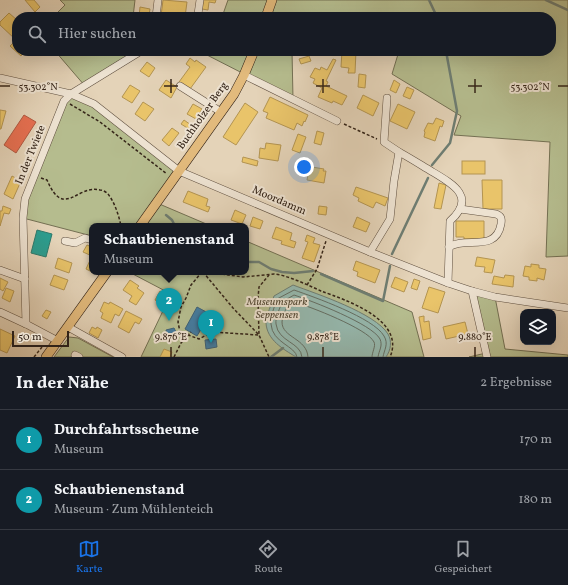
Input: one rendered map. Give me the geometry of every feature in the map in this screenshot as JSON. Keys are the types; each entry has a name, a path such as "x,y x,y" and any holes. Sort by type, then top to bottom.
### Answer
{"main road":[{"path":"268,12 272,0"},
{"name":"Buchholzer Berg","path":"142,223 234,94 252,56"},
{"path":"46,357 105,275"}],"street":[{"path":"157,12 158,0"},
{"path":"198,12 200,0"},
{"name":"In der Twiete","path":"26,324 23,218 25,199 34,175 64,101 71,94 133,56"},
{"path":"244,75 337,121"},
{"name":"Moordamm","path":"0,78 71,94 94,104 180,171 370,252 472,291 495,297 568,308"},
{"path":"180,86 221,112"},
{"path":"387,98 384,142 453,185 460,193 462,204 458,214 450,221 448,283"},
{"path":"370,252 390,220 399,152"},
{"path":"449,247 458,243 485,242 494,238 500,229 502,219 496,214 460,209"},
{"path":"65,241 75,243 85,238 89,239"},
{"path":"0,270 25,279"},
{"path":"472,291 487,357"},
{"path":"0,312 58,341"},
{"path":"68,327 122,357"}],"path":[{"path":"64,101 100,122 168,176"},
{"path":"337,121 384,142"},
{"path":"34,175 46,180 53,193 64,199 75,197 93,189 103,190 108,193 121,223"},
{"path":"307,285 317,269 328,234"},
{"path":"199,275 191,285 181,307 178,322 180,332 199,340 212,332 259,335"},
{"path":"205,275 259,335 269,357"},
{"path":"229,275 244,277 281,275 358,305 381,322 389,330 392,336 393,348 390,357"},
{"path":"259,335 259,287 269,275"},
{"path":"174,357 180,343 191,332"}],"green space":[{"path":"60,0 135,0 134,12 58,12 65,5"},
{"path":"228,0 568,0 568,256 546,257 550,142 454,135 461,116 392,74 397,56 556,56 556,12 224,12"},
{"path":"59,56 128,56 128,59 85,86"},
{"path":"209,56 292,56 293,99"},
{"path":"71,94 94,104 179,171 157,203 204,223 89,223 89,235 23,218 25,199 64,101"},
{"name":"Museumspark Seppensen","path":"249,242 412,312 424,357 141,357 171,294 135,275 249,275"},
{"path":"472,291 495,297 505,349 568,355 568,357 469,357 486,353"},
{"path":"69,337 78,338 113,357 54,357"}],"water":[{"path":"293,285 345,305 381,326 388,334 390,340 390,348 386,357 296,357 281,347 269,334 266,320 274,296"}],"building: Wohnen":[{"path":"25,0 34,0 40,7 35,12"},
{"path":"163,0 187,2 186,12 162,12"},
{"path":"203,0 216,0 215,3 209,2 208,10 202,9"},
{"path":"140,7 150,9 150,12 140,12"},
{"path":"9,13 12,16 12,36 0,25 0,22"},
{"path":"309,56 311,61 301,64 299,59"},
{"path":"342,56 356,56 355,73 348,73 349,68 341,67"},
{"path":"190,58 206,67 190,89 179,82 190,67 186,64"},
{"path":"333,59 336,60 326,81 328,82 326,86 347,96 342,105 333,101 332,103 318,97 322,88 313,83 315,79 310,77 315,68 320,70 321,67 327,70"},
{"path":"147,62 155,68 149,77 140,71"},
{"path":"359,74 366,75 365,88 358,87"},
{"path":"166,80 177,87 171,98 159,90"},
{"path":"394,80 400,84 396,93 390,90"},
{"path":"130,85 140,91 132,103 122,97"},
{"path":"407,87 414,90 410,99 403,96"},
{"path":"363,95 379,103 373,116 357,108"},
{"path":"270,97 308,115 302,126 297,123 294,130 266,118 268,113 263,111"},
{"path":"143,102 154,109 145,121 135,114"},
{"path":"245,103 258,112 236,145 223,137"},
{"path":"193,104 202,109 196,119 187,114"},
{"path":"398,104 415,112 407,129 390,121"},
{"path":"0,110 6,111 1,129 0,129"},
{"path":"436,118 444,121 442,127 440,126 435,141 424,137 424,131 428,123 433,124"},
{"path":"184,120 191,125 189,129 181,124"},
{"path":"172,128 179,133 169,146 162,140"},
{"path":"317,131 324,133 321,145 314,143"},
{"path":"298,134 306,137 300,153 292,150"},
{"path":"266,143 281,145 278,161 259,158 260,148 265,149"},
{"path":"243,157 258,161 257,166 242,162"},
{"path":"462,161 485,161 485,174 462,174"},
{"path":"312,167 324,169 323,171 326,171 324,183 307,180 309,169 311,170"},
{"path":"12,176 21,181 13,199 4,194"},
{"path":"482,180 502,180 502,209 483,209"},
{"path":"439,183 446,185 441,209 434,208"},
{"path":"356,187 388,198 385,206 376,202 373,208 358,201 359,198 353,195"},
{"path":"188,191 208,199 206,206 210,207 208,212 183,202"},
{"path":"3,206 11,209 9,214 4,213 0,226 0,211 2,211"},
{"path":"319,206 327,207 326,215 318,214"},
{"path":"235,210 246,215 242,223 231,220"},
{"path":"253,217 263,221 260,229 250,226"},
{"path":"357,217 370,223 366,232 353,227"},
{"path":"456,221 484,221 484,239 464,239 464,237 456,237"},
{"path":"276,227 292,233 290,240 296,242 294,248 281,244 282,241 272,238"},
{"path":"307,235 315,238 313,243 320,245 314,262 302,258 308,242 305,241"},
{"path":"87,245 89,246 89,255 83,252"},
{"path":"477,257 495,260 492,273 484,272 485,267 475,266"},
{"path":"58,258 72,263 69,273 55,268"},
{"path":"356,261 380,270 375,283 357,276 358,272 353,270"},
{"path":"89,262 89,270 86,269"},
{"path":"531,264 539,265 539,268 546,269 544,280 537,278 537,281 529,280 529,277 523,276 525,266 531,267"},
{"path":"54,275 68,280 64,290 50,285"},
{"path":"505,275 514,276 513,287 492,284 494,276 504,278"},
{"path":"395,277 408,282 404,292 391,287"},
{"path":"0,278 8,282 3,291 0,289"},
{"path":"414,279 420,281 417,290 411,288"},
{"path":"130,280 139,286 137,288 144,293 136,305 129,301 132,296 123,290"},
{"path":"429,287 445,292 438,313 422,308"},
{"path":"6,288 14,291 10,302 2,298"},
{"path":"160,291 167,295 162,304 155,300"},
{"path":"104,302 109,304 110,302 123,309 119,316 115,314 111,323 101,318 103,313 100,311"},
{"path":"46,310 51,312 47,319 42,316"},
{"path":"126,311 142,319 139,324 135,322 129,333 118,327"},
{"path":"424,316 424,322 429,321 431,338 423,340 419,317"},
{"path":"465,322 468,334 446,339 443,327"},
{"path":"92,327 96,329 97,327 102,330 98,338 89,333"},
{"path":"0,329 15,336 7,353 0,350"},
{"path":"164,349 172,352 170,357 160,357"}],"building: Handel":[{"path":"24,115 36,122 16,153 4,145"}],"building: Schulen":[{"path":"37,230 52,234 46,257 31,253"}],"building: Öffentlich":[{"path":"197,307 210,314 197,336 185,329"},
{"path":"174,328 176,332 167,335 166,330"},
{"path":"216,339 217,347 206,349 205,340"}],"waterway":[{"path":"429,0 435,12"},
{"path":"546,0 568,10"},
{"path":"432,165 450,143 457,111 447,56"},
{"path":"392,254 428,178"},
{"path":"166,215 174,223"},
{"path":"249,262 259,262 271,269 282,272 294,273 313,271"},
{"path":"321,274 383,301 390,266"},
{"path":"271,357 283,348"}],"place":[{"name":"Schaubienenstand","path":"169,321"},
{"name":"Durchfahrtsscheune","path":"211,343"}]}
